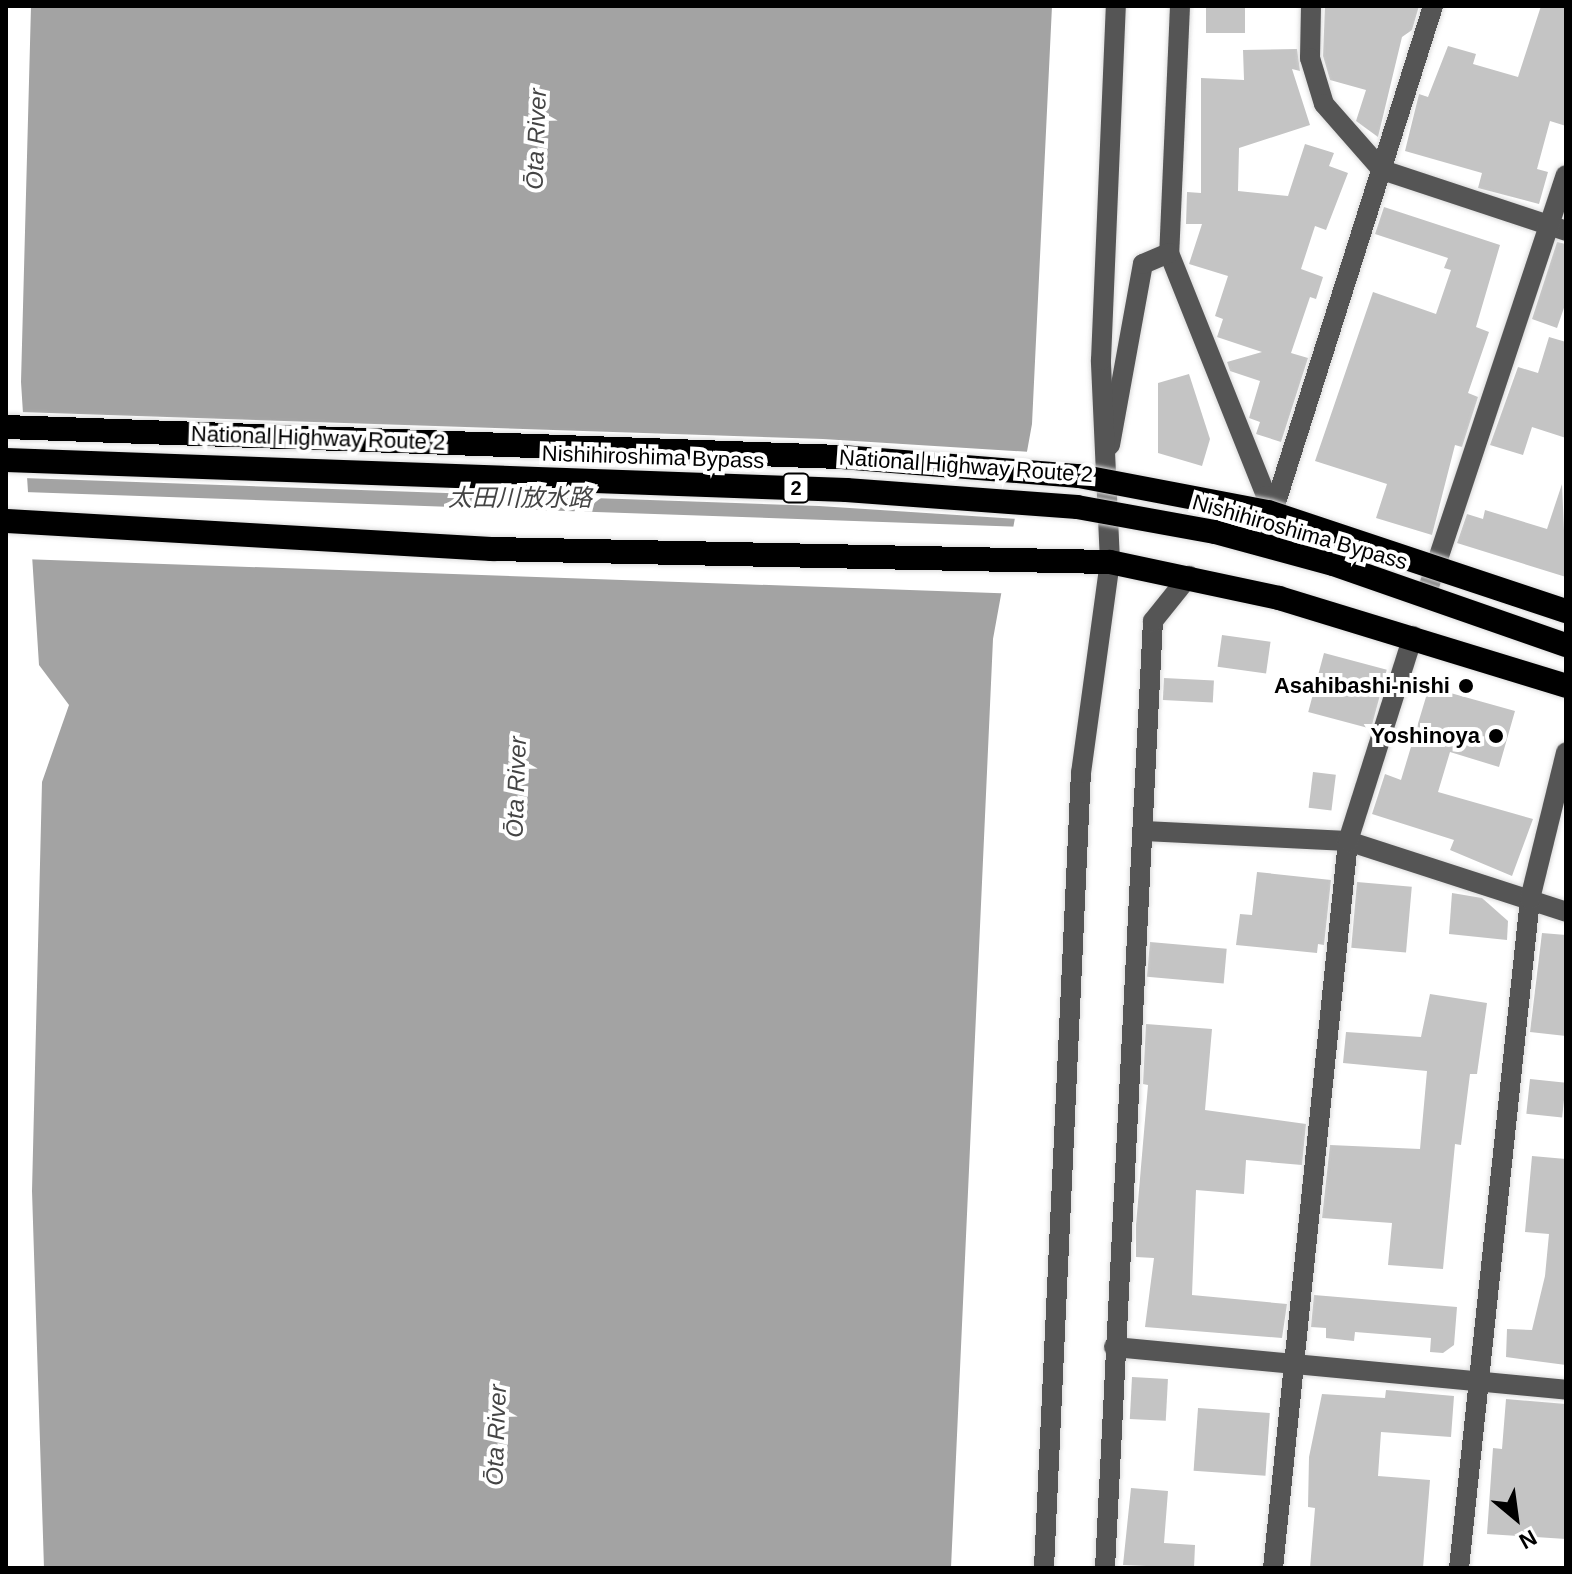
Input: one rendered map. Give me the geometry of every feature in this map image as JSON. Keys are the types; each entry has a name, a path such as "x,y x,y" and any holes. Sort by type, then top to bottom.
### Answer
{"highway":[{"name":"Nishihiroshima Bypass","path":"6,427 842,457 1079,476 1268,512 1566,611"},
{"name":"National Highway Route 2","path":"6,457 1064,496 1265,537 1428,589 1566,639"},
{"name":"Nishihiroshima Bypass","path":"6,457 846,490 1077,507 1215,532 1333,564 1566,645"},
{"path":"6,521 492,549 1066,558 1110,562 1189,576 1413,636 1566,686"}],"street":[{"path":"1044,1568 1081,773 1110,562 1101,360 1116,6"},
{"path":"1180,6 1169,253 1266,496 1265,537"},
{"path":"1311,6 1310,58 1324,104 1382,170 1558,229"},
{"path":"1265,537 1433,6"},
{"path":"1428,589 1558,229 1566,175"},
{"path":"1106,460 1143,264 1169,253"},
{"path":"1105,1568 1153,621 1189,576"},
{"path":"1273,1568 1290,1366 1348,841 1413,636"},
{"path":"1459,1568 1475,1386 1530,899 1566,752"},
{"path":"1144,831 1348,841 1566,912"},
{"path":"1114,1347 1475,1386 1566,1390"}],"water":[{"name":"太田川放水路","path":"31,6 1052,6 1032,424 993,639 951,1568 44,1568 32,1191 42,782 69,705 39,665 21,382"}],"pier":[{"path":"19,412 823,439 1031,452 1019,519 819,506 23,478"},
{"path":"24,492 1017,527 1015,594 22,559"}],"building":[{"path":"1206,6 1245,6 1245,33 1206,33"},
{"path":"1325,6 1419,6 1412,30 1402,37 1378,137 1356,121 1366,90 1330,80 1323,56"},
{"path":"1541,6 1566,6 1566,126 1550,121 1537,169 1548,172 1539,204 1478,188 1482,173 1405,151 1419,94 1428,97 1448,46 1476,54 1473,64 1518,77"},
{"path":"1297,49 1300,71 1292,69 1310,125 1239,148 1238,191 1288,196 1305,144 1334,153 1329,166 1348,173 1326,230 1315,226 1301,269 1323,277 1316,299 1310,297 1291,353 1308,358 1281,442 1256,434 1260,422 1249,418 1260,381 1230,371 1227,362 1262,352 1217,337 1223,319 1215,316 1228,276 1189,264 1202,224 1186,224 1187,192 1201,193 1201,78 1244,80 1243,50"},
{"path":"1384,207 1500,245 1476,327 1489,332 1468,393 1478,397 1462,447 1455,445 1432,535 1376,518 1387,484 1315,461 1373,292 1436,314 1451,270 1444,268 1448,258 1375,234"},
{"path":"1557,242 1566,244 1566,302 1557,328 1532,319"},
{"path":"1549,337 1566,342 1566,438 1532,427 1523,455 1490,445 1518,367 1538,373"},
{"path":"1189,374 1210,439 1202,466 1158,453 1158,383"},
{"path":"1562,484 1566,577 1457,543 1467,514 1483,519 1485,510 1547,529"},
{"path":"1222,635 1271,642 1266,674 1218,667"},
{"path":"1324,653 1387,670 1371,729 1308,712"},
{"path":"1164,678 1214,681 1213,703 1163,700"},
{"path":"1429,687 1515,711 1499,767 1450,752 1438,792 1533,819 1512,876 1450,850 1454,840 1372,814 1385,774 1401,780"},
{"path":"1313,772 1336,775 1331,811 1309,808"},
{"path":"1257,872 1331,880 1324,945 1318,944 1317,953 1236,945 1240,914 1252,915"},
{"path":"1357,882 1412,887 1406,953 1351,948"},
{"path":"1452,893 1482,898 1508,921 1507,940 1449,934"},
{"path":"1542,933 1566,935 1566,1036 1530,1032"},
{"path":"1150,942 1227,949 1224,984 1147,977"},
{"path":"1430,994 1487,1003 1477,1074 1470,1074 1461,1145 1455,1144 1443,1269 1388,1265 1392,1223 1322,1218 1330,1145 1420,1149 1427,1071 1343,1063 1346,1032 1421,1037"},
{"path":"1146,1024 1212,1029 1205,1110 1306,1124 1302,1165 1246,1160 1244,1194 1196,1190 1192,1295 1287,1304 1282,1338 1145,1327 1154,1258 1136,1257 1136,1225 1148,1085 1143,1084"},
{"path":"1530,1079 1566,1083 1562,1118 1526,1114"},
{"path":"1532,1156 1566,1159 1566,1365 1506,1357 1507,1329 1532,1330 1545,1276 1549,1234 1525,1232"},
{"path":"1314,1295 1457,1307 1454,1345 1443,1353 1430,1352 1431,1338 1355,1332 1354,1341 1326,1338 1326,1328 1311,1327"},
{"path":"1132,1377 1168,1379 1166,1421 1130,1419"},
{"path":"1386,1390 1454,1396 1451,1437 1381,1432 1378,1476 1430,1480 1423,1568 1310,1568 1315,1508 1308,1507 1309,1457 1322,1394 1385,1398"},
{"path":"1506,1399 1566,1404 1566,1539 1487,1534 1493,1448 1502,1449"},
{"path":"1198,1408 1270,1413 1265,1476 1194,1471"},
{"path":"1131,1488 1168,1491 1164,1543 1195,1545 1194,1568 1123,1565"}],"place":[{"name":"Asahibashi-nishi","path":"1466,686"},
{"name":"Yoshinoya","path":"1496,736"}],"water label":[{"name":"Ōta River","path":"536,139"},
{"name":"Ōta River","path":"516,787"},
{"name":"Ōta River","path":"496,1435"}]}
